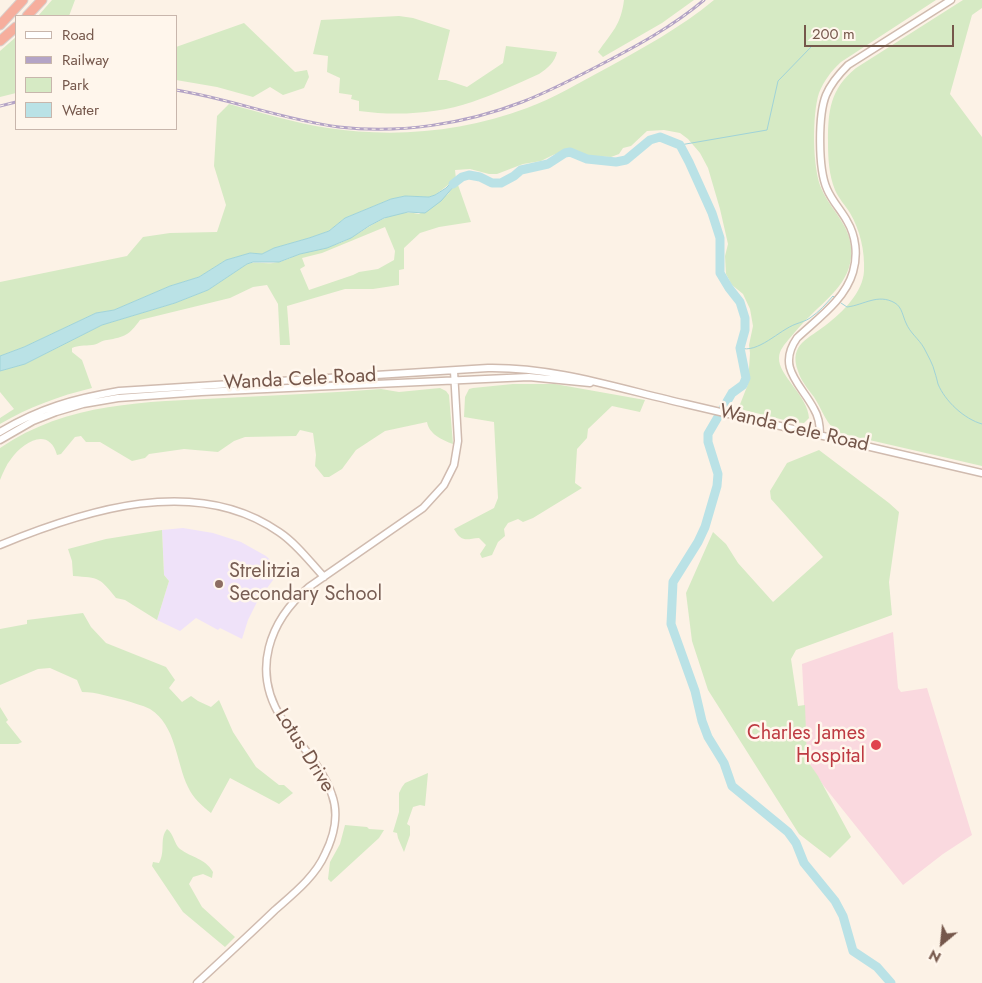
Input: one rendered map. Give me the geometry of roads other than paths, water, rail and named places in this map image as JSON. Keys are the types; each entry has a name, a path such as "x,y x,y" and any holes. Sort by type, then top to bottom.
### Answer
{"highway":[{"path":"0,25 23,0"},
{"path":"28,15 42,0"},
{"path":"0,41 15,28"}],"street":[{"path":"820,435 818,418 810,401 790,370 788,358 797,338 840,298 853,272 856,250 851,228 828,192 822,174 821,120 823,104 830,86 848,65 951,0"},
{"name":"Wanda Cele Road","path":"0,432 20,420 53,406 83,397 119,391 454,372 488,368 529,369 566,374 685,404 982,473"},
{"name":"Lotus Drive","path":"197,983 297,890 313,873 326,853 332,835 335,812 332,794 325,779 281,717 272,698 267,675 267,659 271,639 288,607 297,598 423,508 444,485 454,465 457,451 454,372"},
{"name":"Wanda Cele Road","path":"0,440 33,421 56,412 83,404 118,398 201,392 529,377 606,384"},
{"path":"0,545 79,516 116,508 181,500 230,507 259,520 293,543 324,577"}],"water":[{"path":"462,177 441,201 425,213 408,212 384,218 351,238 327,248 300,254 279,262 253,262 247,264 208,290 175,303 102,325 25,364 0,371 0,356 24,347 96,313 114,310 170,286 199,277 226,260 250,253 262,254 274,248 329,231 345,218 391,199 405,196 429,197 435,195 455,179"}],"waterway":[{"path":"680,145 767,130 778,81 811,47"},
{"path":"453,184 462,177 469,175 480,177 492,183 501,183 521,170 548,164 565,153 570,152 587,159 616,162 626,160 650,140 660,137 680,145 712,213 720,238 720,273 740,302 745,318 745,330 740,348 746,378 743,385 732,393 708,434 708,442 718,474 717,486 705,527 673,582 671,624 695,691 708,737 724,763 732,786 788,832 796,843 804,863 835,901 843,916 853,951 877,967 891,983"},
{"path":"740,348 747,349 761,345 789,327 807,320 834,297"},
{"path":"841,303 847,307 877,299 889,300 895,303 901,310 908,327 924,348 945,397 962,414 982,424"}],"railway":[{"path":"178,90 298,120 339,127 385,129 432,125 500,110 551,90 653,36 704,0"},
{"path":"0,106 15,102"}],"place":[{"name":"Strelitzia Secondary School","path":"219,584"},
{"name":"Charles James Hospital","path":"876,745"}]}
